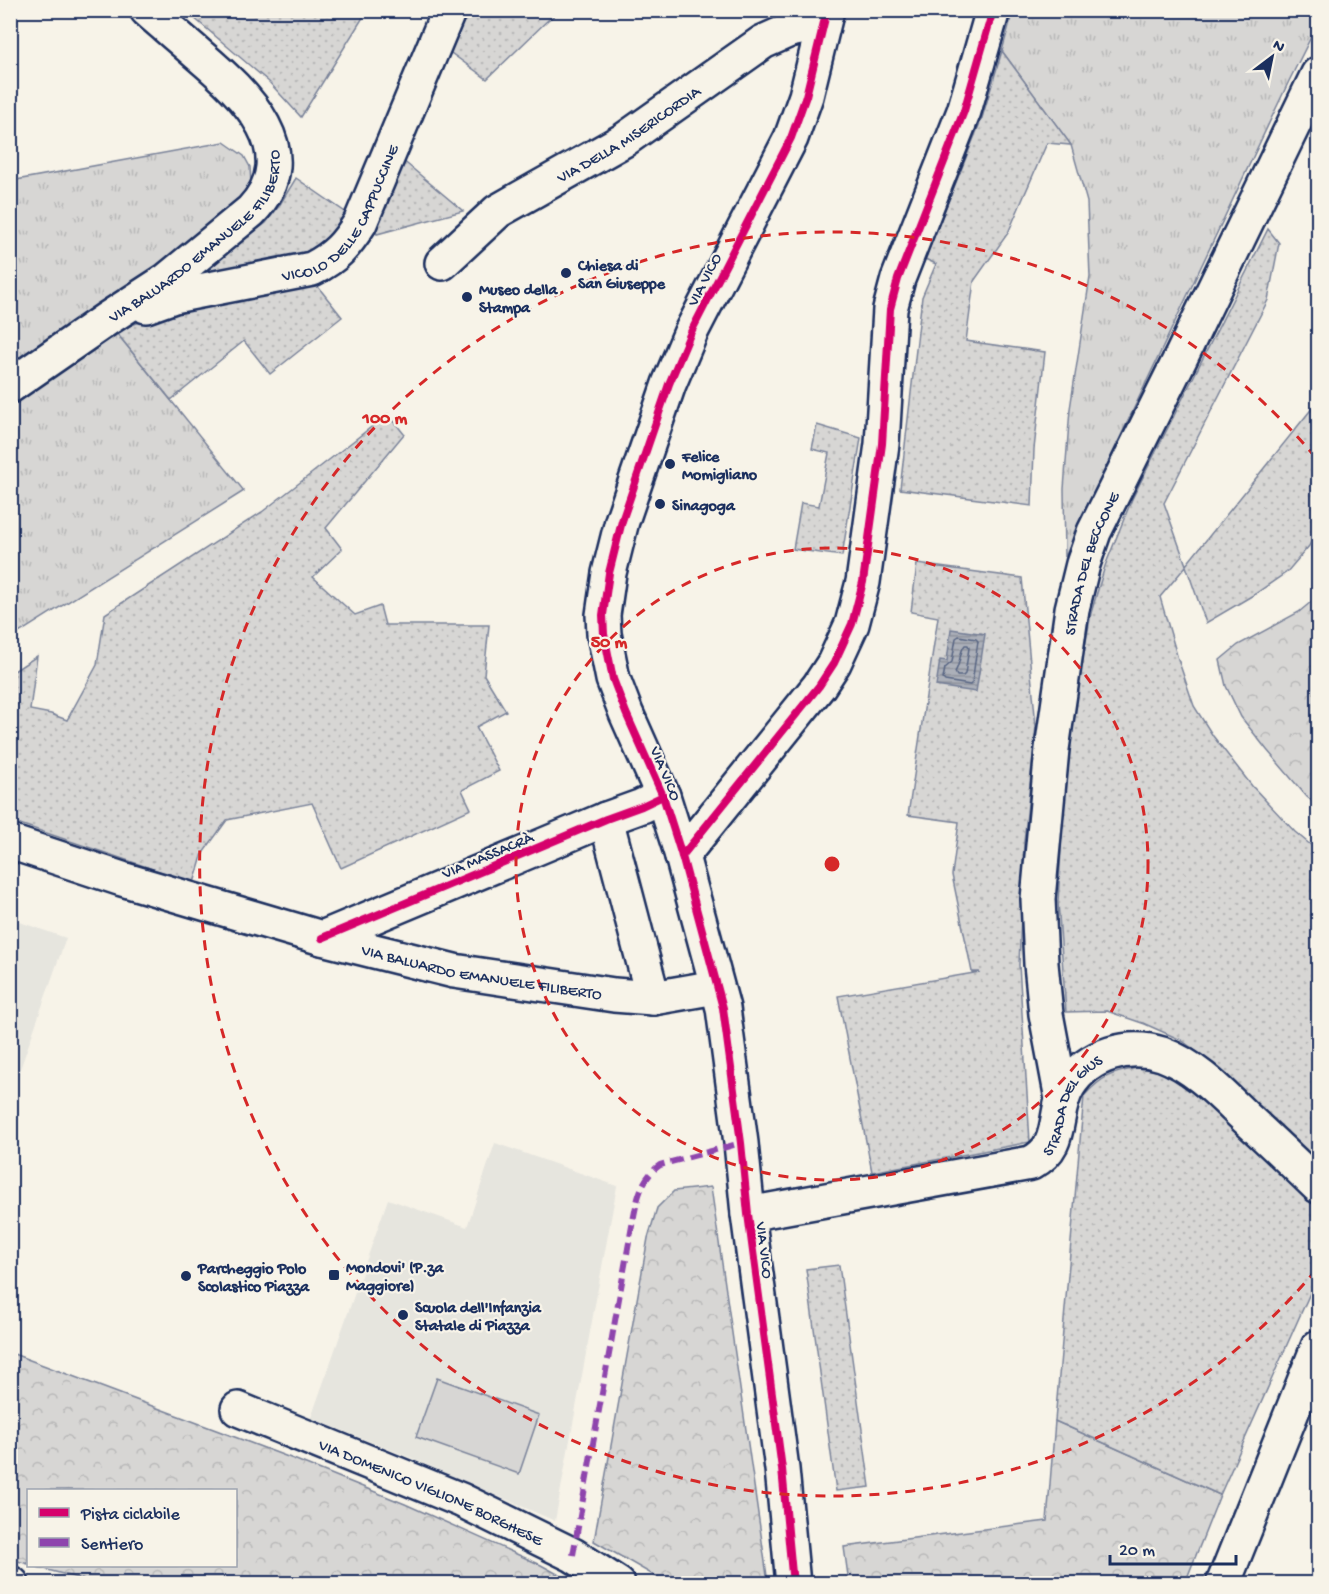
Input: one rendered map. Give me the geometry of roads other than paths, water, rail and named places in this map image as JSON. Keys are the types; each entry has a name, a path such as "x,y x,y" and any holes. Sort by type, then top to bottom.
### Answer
{"street":[{"name":"VIA BALUARDO EMANUELE FILIBERTO","path":"10,386 167,280 251,211 266,192 273,171 273,150 269,137 251,107 220,73 147,10"},
{"name":"VICOLO DELLE CAPPUCCINE","path":"108,319 174,296 312,269 339,252 360,223 449,10"},
{"path":"682,856 819,687 834,663 852,624 863,582 882,444 893,295 964,111 993,10"},
{"name":"VIA VICO","path":"793,1584 782,1469 723,1008 682,856 663,796 613,679 604,634 603,615 609,573 622,521 669,384 692,332 791,138 806,96 825,17"},
{"name":"VIA DELLA MISERICORDIA","path":"442,263 498,211 624,140 763,42 825,17"},
{"name":"STRADA DEL BECCONE","path":"1062,1099 1046,1014 1038,899 1052,748 1072,609 1083,564 1094,532 1318,74"},
{"name":"VIA MASSACRÀ","path":"322,938 663,796"},
{"path":"606,819 653,998"},
{"name":"VIA BALUARDO EMANUELE FILIBERTO","path":"10,842 122,879 322,938 454,971 614,995 653,998 716,987"},
{"name":"STRADA DEL GIUS","path":"748,1214 1030,1163 1040,1158 1050,1148 1055,1136 1062,1099 1076,1075 1099,1057 1132,1050 1162,1054 1194,1071 1318,1186"},
{"path":"1223,1584 1318,1347"},
{"name":"VIA DOMENICO VIGLIONE BORGHESE","path":"238,1409 461,1500 555,1546 618,1584"}],"water":[{"path":"951,629 985,634 976,692 936,686 940,660 947,661"}],"place":[{"name":"Chiesa di San Giuseppe","path":"566,273"},
{"name":"Museo della Stampa","path":"467,297"},
{"name":"Felice Momigliano","path":"670,464"},
{"name":"Sinagoga","path":"660,504"},
{"name":"Mondovi' (P.za Maggiore)","path":"334,1275"},
{"name":"Parcheggio Polo Scolastico Piazza","path":"186,1276"},
{"name":"Scuola dell'Infanzia Statale di Piazza","path":"403,1315"}]}
